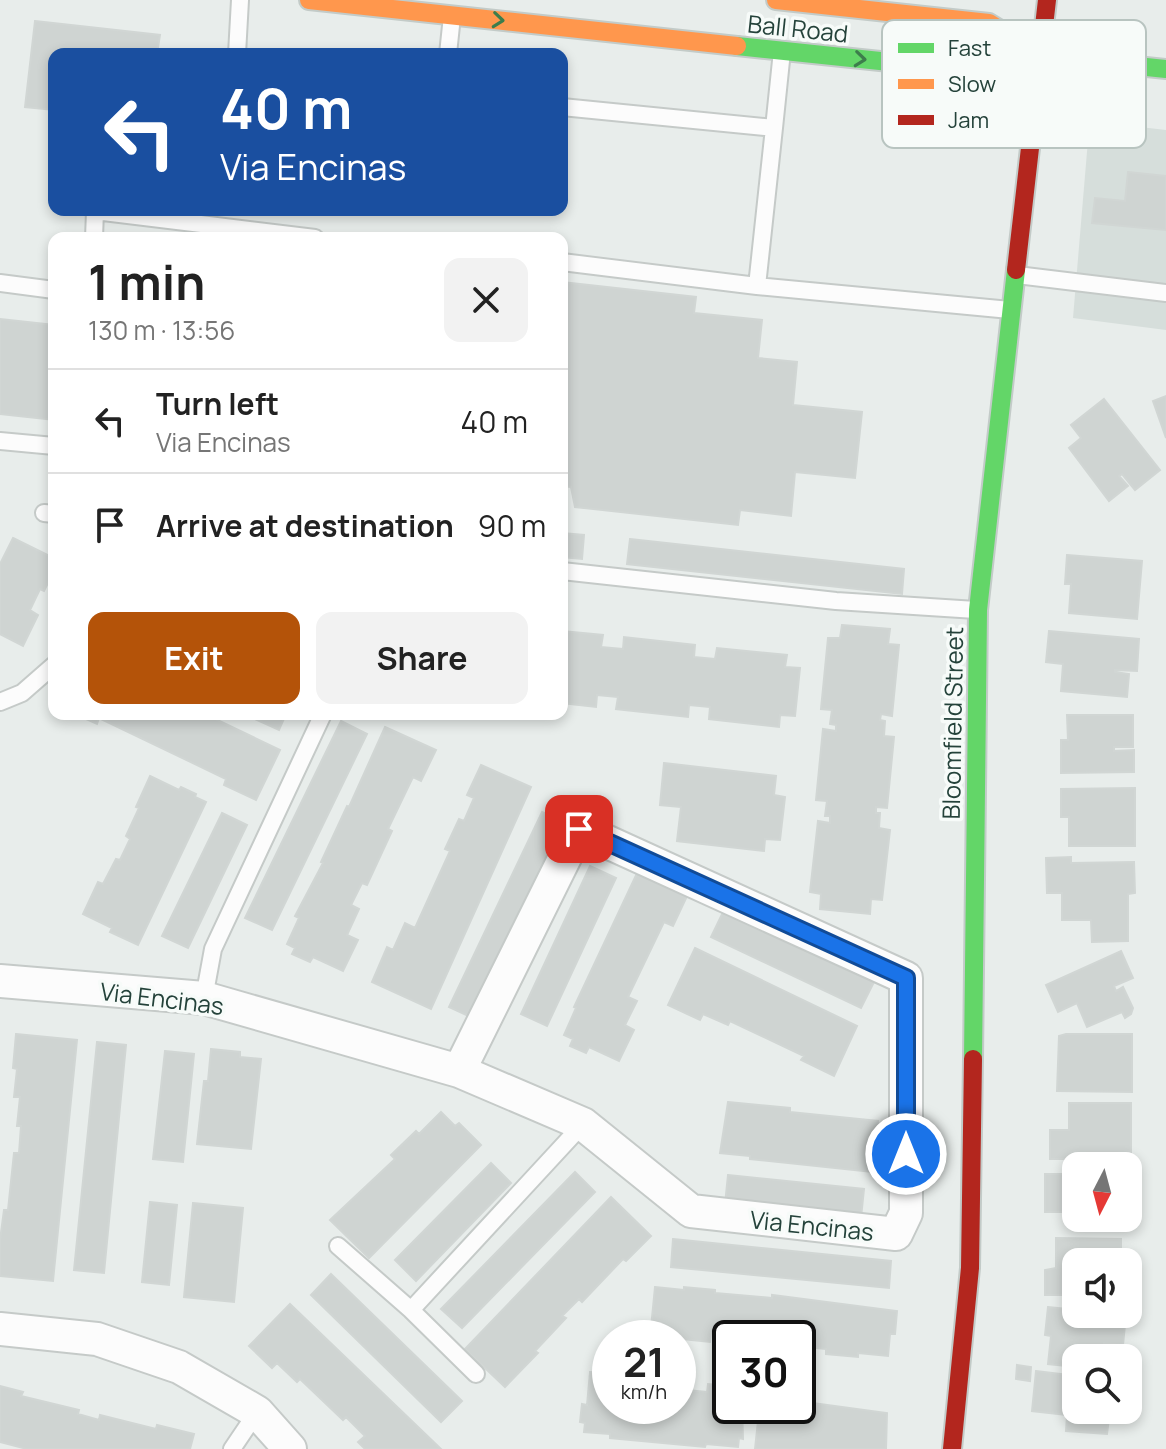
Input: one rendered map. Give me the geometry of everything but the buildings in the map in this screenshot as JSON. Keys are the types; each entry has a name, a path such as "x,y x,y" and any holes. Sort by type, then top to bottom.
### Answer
{"street":[{"name":"Ball Road","path":"309,0 452,8 882,61"},
{"name":"Ball Road","path":"776,0 929,8 977,20"},
{"name":"Bloomfield Street","path":"1045,20 1047,0"},
{"name":"Ball Road","path":"1146,67 1166,69"},
{"name":"Bloomfield Street","path":"952,1449 970,1268 978,610 1031,148"},
{"name":"Via Encinas","path":"0,981 204,998 459,1071 583,1124 691,1211 896,1234 906,1213 906,978 579,829 459,1071"},
{"path":"0,1329 97,1339 179,1367 257,1412 290,1449"}],"lane":[{"path":"237,48 240,0"},
{"path":"449,48 452,8"},
{"path":"757,286 782,50"},
{"path":"568,108 774,128"},
{"path":"164,216 274,232"},
{"path":"568,263 757,286 1012,310"},
{"path":"1016,275 1166,293"},
{"path":"0,283 48,289"},
{"path":"0,441 48,445"},
{"path":"568,572 836,601 978,610"},
{"path":"0,702 22,693 48,670"},
{"path":"204,998 213,949 320,720"},
{"path":"411,1310 583,1124"},
{"path":"338,1246 411,1310 476,1374"},
{"path":"232,1449 257,1412"}],"shaded area":[{"path":"1146,128 1166,130 1166,330 1073,318 1087,148 1146,148"}],"traffic: fast":[{"path":"737,46 882,61"},
{"path":"1146,67 1166,69"},
{"path":"973,1059 978,610 1016,270"}],"traffic: slow":[{"path":"309,0 737,46"},
{"path":"776,0 961,20"}],"traffic: jam":[{"path":"1045,20 1047,0"},
{"path":"1016,270 1030,148"},
{"path":"952,1449 970,1268 973,1059"}],"route":[{"path":"579,829 906,978 906,1154"}]}
